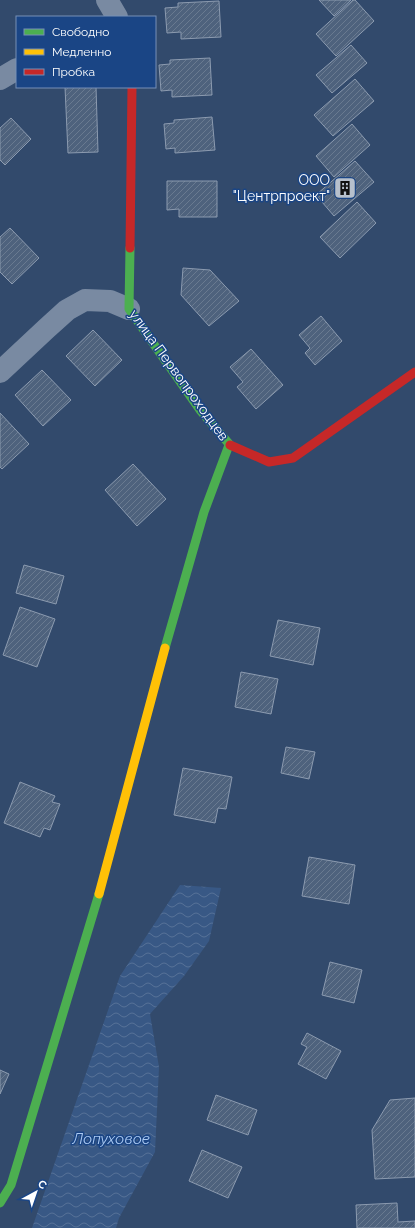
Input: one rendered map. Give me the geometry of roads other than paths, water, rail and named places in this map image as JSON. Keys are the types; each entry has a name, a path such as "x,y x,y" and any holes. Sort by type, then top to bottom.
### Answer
{"street":[{"path":"0,79 16,70"},
{"name":"улица Первопроходцев","path":"132,88 129,309 200,410 229,445 269,462 293,458 415,372"},
{"path":"0,372 67,310 85,300 110,301 129,309"},
{"path":"0,1203 11,1185 93,917 173,617 204,512 229,445"}],"water":[{"name":"Лопуховое","path":"180,885 221,888 209,941 184,976 150,1014 159,1067 155,1152 119,1218 116,1228 32,1228 120,976"}],"place":[{"name":"ООО \"Центрпроект\"","path":"345,188"}]}
